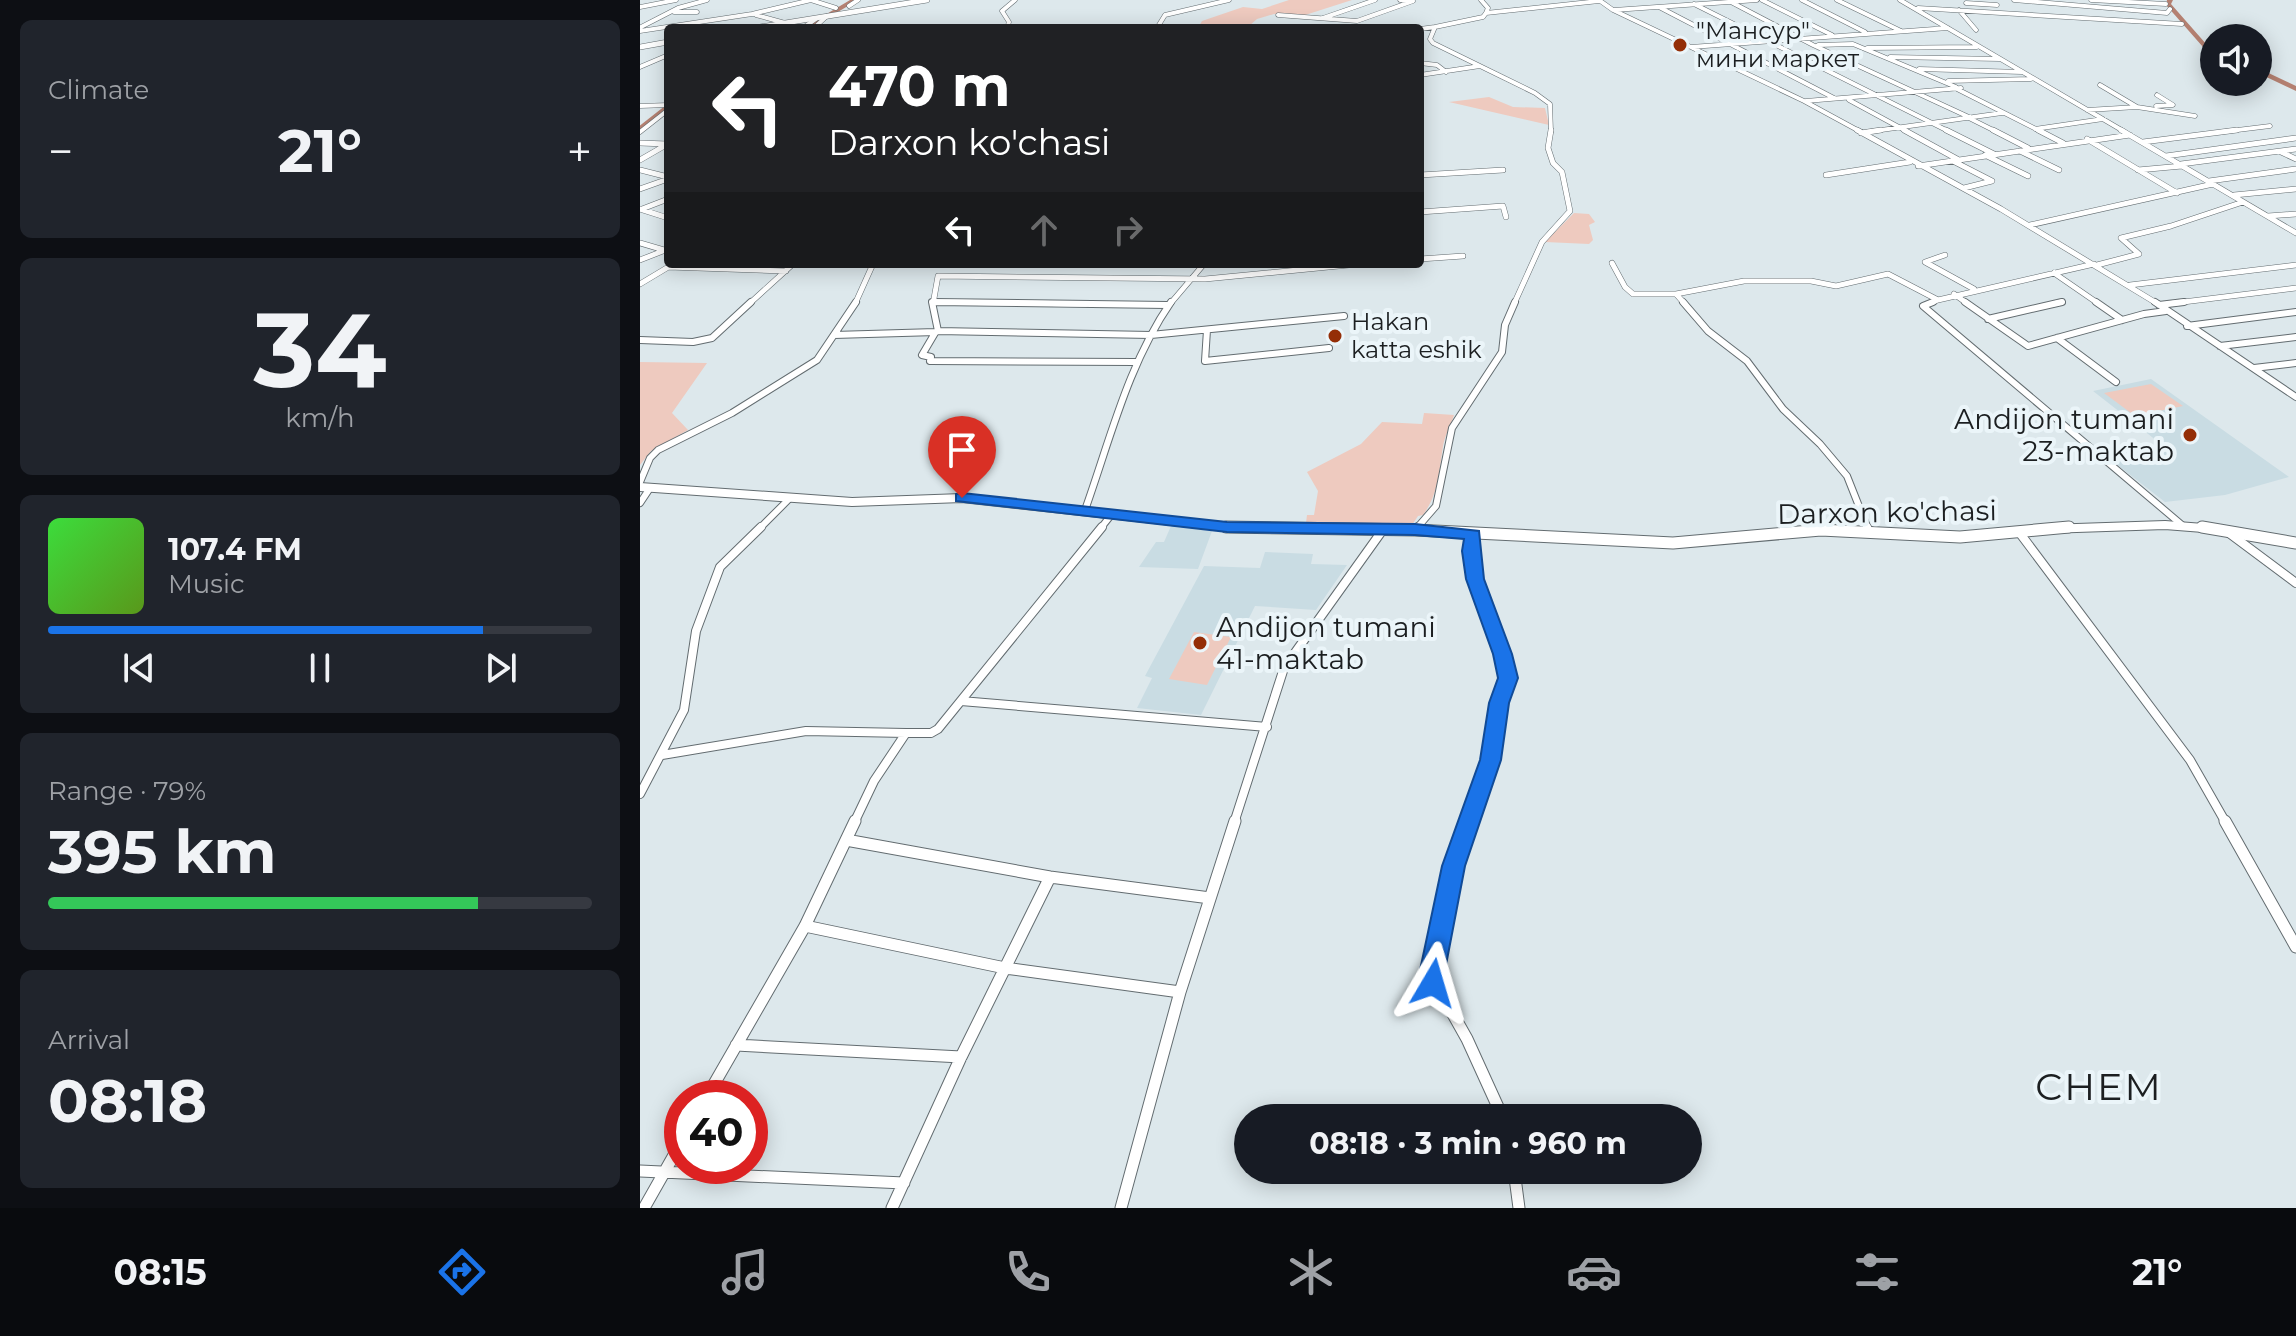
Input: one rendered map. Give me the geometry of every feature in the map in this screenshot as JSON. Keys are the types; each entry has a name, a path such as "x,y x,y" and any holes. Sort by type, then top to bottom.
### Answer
{"main road":[{"path":"779,24 927,0"},
{"path":"640,47 664,43"},
{"name":"Darxon ko'chasi","path":"643,486 852,502 962,498 1227,527 1415,530 1673,543 1821,530 1960,537 2078,526 2182,525 2296,543"}],"street":[{"path":"640,2 660,0"},
{"path":"640,2 676,0"},
{"path":"641,31 673,12 707,0"},
{"path":"687,24 752,14 811,0 833,13"},
{"path":"819,24 858,0"},
{"path":"1008,24 1002,11 1015,0"},
{"path":"1159,24 1165,15 1229,0"},
{"path":"1316,21 1375,0"},
{"path":"1278,15 1316,21 1357,21 1413,1 1400,0"},
{"path":"1424,28 1483,17 1488,8 1481,0"},
{"path":"1486,13 1599,0 1613,10 1804,101 2029,225 2129,285 2296,397"},
{"path":"1613,10 1759,0 1835,36"},
{"path":"1802,0 1868,34"},
{"path":"1837,0 1902,31"},
{"path":"1900,0 2296,233"},
{"path":"2014,0 2167,13 2170,9"},
{"path":"2091,0 2166,4"},
{"path":"1731,2 1800,39 1921,92 2029,148"},
{"path":"1969,11 1965,2 1997,5"},
{"path":"2021,3 2026,12"},
{"path":"1694,4 1994,154"},
{"path":"1659,7 1834,98"},
{"path":"1913,8 2090,13"},
{"path":"1959,10 1976,30"},
{"path":"673,12 697,12"},
{"path":"2026,12 2182,24"},
{"path":"752,14 785,23"},
{"path":"809,24 817,18"},
{"path":"2087,18 2089,22 2108,23"},
{"path":"641,31 664,27"},
{"path":"1415,530 1435,508 1445,479 1447,447 1456,416 1464,410 1502,352 1505,325 1542,242 1570,211 1562,172 1553,163 1548,148 1553,122 1550,104 1535,93 1433,43 1430,39 1435,27"},
{"path":"1690,47 1948,28"},
{"path":"1813,45 1852,44 1961,88 1957,89"},
{"path":"1862,48 1980,47"},
{"path":"640,67 664,57"},
{"path":"1885,57 2001,59"},
{"path":"1424,63 1437,65 1446,72"},
{"path":"1424,75 1480,66"},
{"path":"1911,69 2023,72"},
{"path":"1943,81 2034,78"},
{"path":"2100,85 2137,107"},
{"path":"1804,101 1957,89 2006,113 1860,133"},
{"path":"2086,110 2173,105 2157,95"},
{"path":"1849,100 1992,181 1963,189"},
{"path":"640,106 664,105"},
{"path":"2151,106 2177,117 2195,116"},
{"path":"640,132 664,107"},
{"path":"2002,113 2063,143"},
{"path":"2034,129 2103,119"},
{"path":"2142,142 2270,126"},
{"path":"1918,166 2130,135"},
{"path":"2165,156 2296,138"},
{"path":"2087,139 2177,193"},
{"path":"640,143 664,144"},
{"path":"640,160 664,148"},
{"path":"2138,170 2296,149"},
{"path":"2018,150 2059,170"},
{"path":"2280,152 2296,159"},
{"path":"1985,155 2028,176"},
{"path":"1826,175 1910,162"},
{"path":"640,169 664,177"},
{"path":"2029,225 2177,193 2210,182 2296,169"},
{"path":"1424,175 1503,170"},
{"path":"640,189 664,180"},
{"path":"2233,195 2296,189"},
{"path":"640,209 664,200"},
{"path":"2182,525 1923,306 1954,294 2139,254 2121,238 2171,226 2243,202"},
{"path":"1424,212 1503,206 1506,217"},
{"path":"640,209 664,217"},
{"path":"2268,216 2296,214"},
{"path":"640,243 664,249"},
{"path":"640,260 664,251"},
{"path":"1945,255 1925,262 1975,289"},
{"path":"1424,259 1463,256"},
{"path":"1612,263 1625,287 1633,294 1676,294 1744,281 1811,281 1836,286 1888,274 1938,300"},
{"path":"2129,285 2296,265"},
{"path":"640,284 668,268"},
{"path":"713,268 786,271"},
{"path":"640,340 693,342 712,338 789,268"},
{"path":"640,503 650,458 658,450 732,413 821,356 851,314 871,268"},
{"path":"1085,510 1136,362 1167,305 1200,268"},
{"path":"1136,362 930,361 931,357 922,355 936,332 933,290 939,273 1188,279 1313,268"},
{"path":"2054,273 2122,320"},
{"path":"2158,306 2296,288"},
{"path":"1676,294 1708,331 1747,361 1783,409 1834,459 1847,476 1868,530"},
{"path":"1954,294 2028,346 2166,311"},
{"path":"933,302 1167,305"},
{"path":"1988,319 2062,302"},
{"path":"2187,326 2296,312"},
{"path":"834,335 936,332 1151,335 1344,316"},
{"path":"1207,330 1205,361 1329,348"},
{"path":"2219,347 2296,337"},
{"path":"2057,338 2116,382"},
{"path":"2254,368 2296,363"},
{"path":"640,794 684,710 696,631 720,567 789,499"},
{"path":"662,755 806,731 931,733 961,701 1112,514"},
{"path":"1121,1208 1180,992 1284,668 1382,531"},
{"path":"2225,531 2296,583"},
{"path":"2019,532 2190,760 2296,947"},
{"path":"1473,535 1471,551 1475,579 1503,654 1508,678 1499,703 1490,760 1453,866 1431,975 1467,1039 1497,1104"},
{"path":"961,701 1267,727"},
{"path":"716,1080 805,926 874,781 906,733"},
{"path":"846,840 1050,877 1210,898"},
{"path":"892,1208 961,1057 1050,877"},
{"path":"805,926 1005,968 1180,992"},
{"path":"736,1045 961,1057"},
{"path":"640,1171 664,1171"},
{"path":"644,1208 664,1173"},
{"path":"768,1176 904,1183"},
{"path":"1516,1184 1519,1208"}],"shaded area":[{"path":"1289,0 1352,0 1299,17 1274,14 1251,24 1200,24 1243,7 1262,9"},
{"path":"1489,97 1513,107 1545,108 1549,125 1449,102"},
{"path":"1574,213 1589,214 1595,222 1589,225 1593,240 1589,244 1545,242"},
{"path":"640,362 707,363 672,413 688,430 651,451 640,465"},
{"name":"Andijon tumani 23-maktab","path":"2151,379 2289,477 2225,495 2165,502 2111,460 2166,448 2093,391"},
{"path":"2151,384 2183,406 2135,416 2104,393"},
{"path":"1424,413 1454,415 1444,442 1435,490 1423,515 1418,516 1412,525 1306,523 1307,515 1314,515 1318,491 1307,472 1361,444 1382,422 1422,424"},
{"path":"1171,526 1212,531 1198,569 1139,567 1156,542 1164,542"},
{"name":"Andijon tumani 41-maktab","path":"1265,552 1313,554 1311,564 1347,565 1316,610 1255,606 1201,715 1137,708 1152,678 1145,676 1204,566 1260,568"},
{"path":"1194,632 1231,637 1207,685 1169,679"}],"waterway":[{"path":"814,24 854,0"},
{"path":"2170,0 2168,4 2200,40"},
{"path":"2272,77 2296,89"},
{"path":"640,128 664,109"}],"place":[{"name":"\"Мансур\" мини маркет","path":"1680,45"},
{"name":"Hakan katta eshik","path":"1335,336"},
{"name":"Andijon tumani 23-maktab","path":"2190,435"},
{"name":"Andijon tumani 41-maktab","path":"1200,643"}],"district":[{"name":"CHEM","path":"2099,1087"}],"route":[{"path":"962,498 1253,529 1415,530 1473,535 1471,551 1475,579 1503,654 1508,678 1493,729 1490,760 1453,866 1431,975 1433,983"}]}
